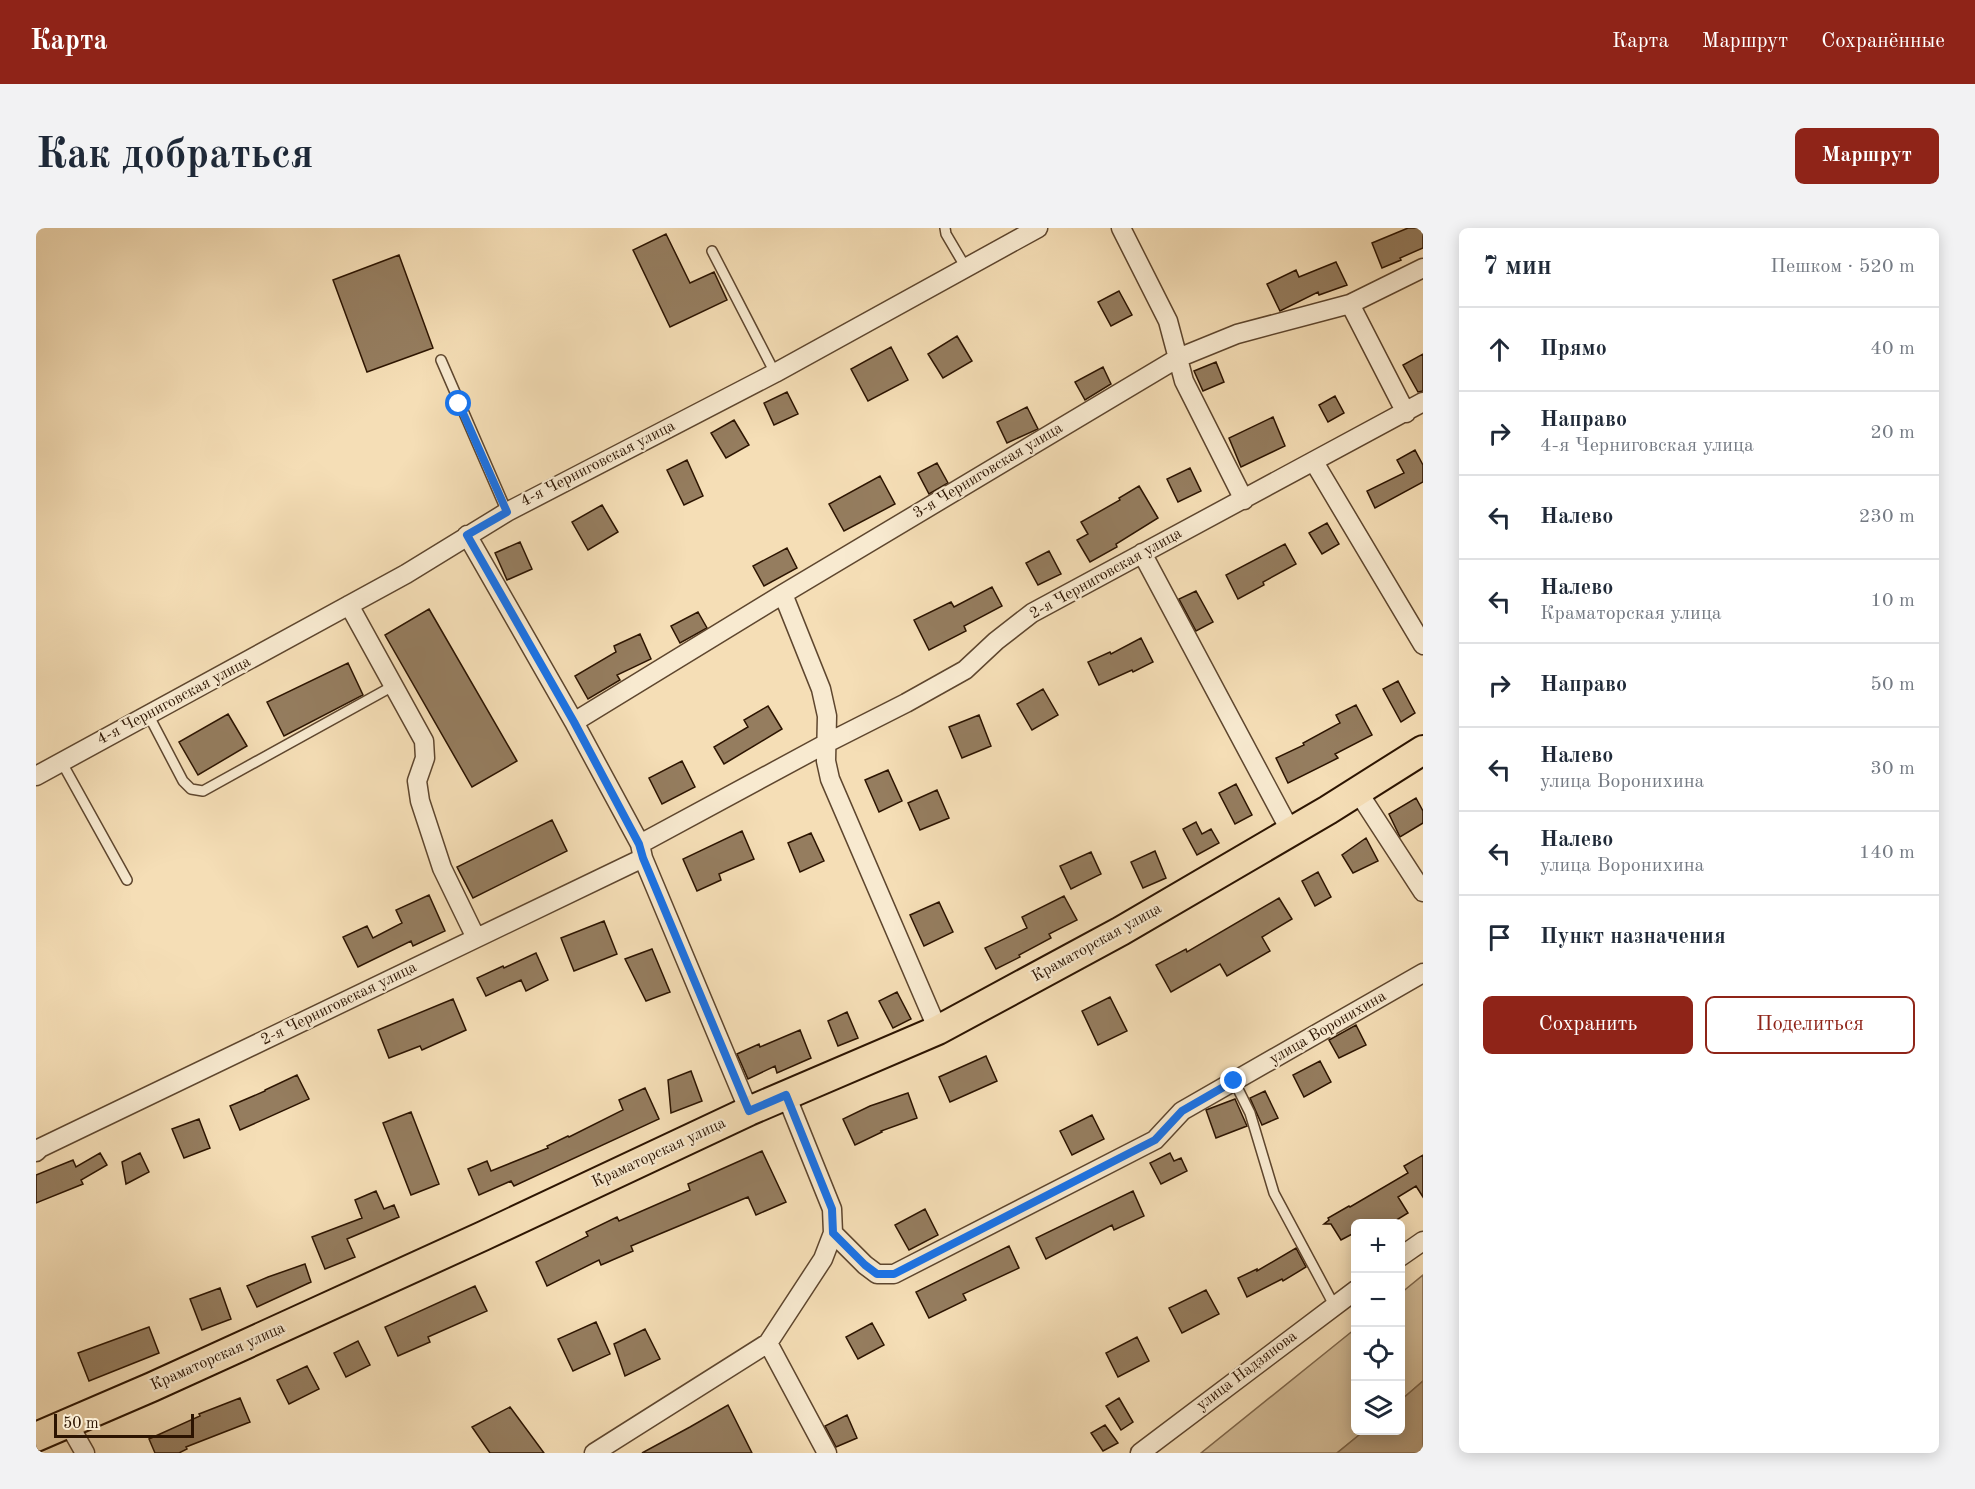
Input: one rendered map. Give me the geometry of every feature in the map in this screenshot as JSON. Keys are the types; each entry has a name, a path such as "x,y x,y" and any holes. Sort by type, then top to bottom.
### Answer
{"main road":[{"name":"Краматорская улица","path":"36,1437 483,1236 749,1111 938,1030 1121,931 1358,792 1423,750"}],"street":[{"name":"4-я Черниговская улица","path":"36,776 406,574 507,512 775,373 1038,228"},
{"path":"1121,228 1168,321 1184,381 1244,500"},
{"name":"3-я Черниговская улица","path":"574,722 1178,358 1237,334 1350,304 1423,268"},
{"path":"1350,304 1406,413"},
{"name":"2-я Черниговская улица","path":"36,1152 40,1148 476,938 641,851 827,743 965,670 996,641 1032,613 1423,402"},
{"path":"1314,462 1423,645"},
{"path":"467,535 574,722 641,851 749,1111"},
{"path":"1142,553 1291,832"},
{"path":"783,594 821,689 827,716 826,761 830,779 938,1030"},
{"path":"349,605 424,741 425,758 417,781 420,801 433,845 476,938"},
{"path":"1358,792 1423,892"},
{"name":"улица Воронихина","path":"833,1233 877,1274 894,1274 1155,1140 1182,1111 1423,973"},
{"path":"594,1453 768,1343 824,1259 833,1233 832,1209 786,1095"},
{"path":"1405,1254 1423,1241"},
{"name":"улица Надзянова","path":"1140,1453 1351,1293"},
{"path":"768,1343 827,1453"},
{"path":"68,1424 85,1453"}],"lane":[{"path":"945,228 946,234 966,268"},
{"path":"712,251 775,373"},
{"path":"441,360 507,512"},
{"path":"149,716 183,781 190,789 202,791 393,686"},
{"path":"61,762 128,880"},
{"path":"1234,1081 1250,1113 1274,1193 1334,1305"}],"shaded area":[{"path":"1423,1275 1423,1381 1405,1397 1405,1327 1405,1290"},
{"path":"1351,1332 1351,1435 1359,1435 1337,1453 1201,1453"},
{"path":"1423,1381 1423,1453 1337,1453 1359,1435 1405,1435 1405,1397"}],"building":[{"path":"1408,228 1423,228 1423,248 1382,268 1372,243"},
{"path":"666,234 690,283 714,272 727,300 670,327 633,250"},
{"path":"399,255 433,348 367,372 333,280"},
{"path":"1336,262 1347,285 1319,295 1318,292 1280,311 1267,284 1296,270 1299,277"},
{"path":"1119,291 1132,315 1111,326 1098,302"},
{"path":"957,336 972,361 943,378 928,354"},
{"path":"891,347 908,380 868,401 851,369"},
{"path":"1423,354 1423,391 1418,392 1403,365"},
{"path":"1216,362 1224,382 1203,391 1194,371"},
{"path":"1103,367 1111,384 1085,400 1075,382"},
{"path":"787,392 798,414 774,425 764,403"},
{"path":"1335,396 1344,413 1328,422 1319,405"},
{"path":"1027,407 1038,429 1007,443 997,422"},
{"path":"1273,417 1285,446 1241,467 1229,438"},
{"path":"734,420 749,445 726,458 711,433"},
{"path":"1415,450 1423,465 1423,482 1375,508 1367,491 1404,473 1397,460"},
{"path":"687,460 703,496 684,505 667,470"},
{"path":"937,463 948,483 929,494 918,473"},
{"path":"1190,468 1201,491 1178,502 1167,479"},
{"path":"880,476 895,504 844,531 829,504"},
{"path":"1139,486 1158,518 1116,544 1117,547 1090,562 1077,540 1088,534 1081,522 1120,500 1119,498"},
{"path":"602,505 618,532 588,550 572,522"},
{"path":"1327,523 1339,544 1322,554 1309,533"},
{"path":"520,542 532,569 507,580 495,553"},
{"path":"1285,544 1296,564 1238,599 1226,575"},
{"path":"787,548 797,568 764,586 753,566"},
{"path":"1049,551 1061,574 1038,585 1026,563"},
{"path":"992,587 1002,606 964,626 966,631 929,650 914,620 951,602 954,607"},
{"path":"1196,591 1213,622 1196,631 1179,599"},
{"path":"429,609 517,761 472,787 385,635"},
{"path":"698,612 707,628 680,643 671,626"},
{"path":"640,634 651,659 617,675 620,680 588,699 575,676 616,652 614,646"},
{"path":"1141,638 1153,662 1099,685 1088,662 1110,652 1111,654"},
{"path":"348,663 363,695 284,736 267,702"},
{"path":"1398,681 1415,713 1401,722 1383,689"},
{"path":"1043,689 1058,715 1032,730 1017,704"},
{"path":"1356,705 1372,735 1335,754 1338,758 1288,783 1276,758 1304,745 1303,743 1340,723 1336,715"},
{"path":"768,706 782,729 724,764 714,747 748,727 744,720"},
{"path":"228,714 247,746 198,775 179,742"},
{"path":"979,715 991,746 962,758 949,727"},
{"path":"682,761 695,787 662,804 649,778"},
{"path":"888,770 902,801 879,812 865,780"},
{"path":"1236,784 1252,815 1235,824 1219,793"},
{"path":"937,790 949,818 920,830 908,803"},
{"path":"1416,798 1423,811 1423,823 1400,837 1389,814"},
{"path":"552,820 567,851 473,898 457,867"},
{"path":"1196,822 1202,834 1211,829 1219,843 1197,855 1183,829"},
{"path":"742,831 754,859 719,874 721,880 697,891 683,859"},
{"path":"811,833 824,861 800,872 788,843"},
{"path":"1366,838 1378,861 1353,873 1342,855"},
{"path":"1155,851 1166,878 1143,888 1131,862"},
{"path":"1091,852 1101,874 1071,889 1060,866"},
{"path":"1318,872 1331,897 1315,906 1302,881"},
{"path":"429,895 445,931 413,946 411,941 358,967 343,937 367,926 373,938 402,923 396,910"},
{"path":"1064,896 1077,920 1049,934 1051,938 996,969 985,948 1027,928 1022,917"},
{"path":"1279,898 1292,919 1262,937 1270,951 1227,976 1220,964 1171,992 1156,965 1186,949 1187,952"},
{"path":"939,902 953,932 924,946 910,915"},
{"path":"604,921 617,954 574,971 561,938"},
{"path":"652,949 670,992 646,1001 625,959"},
{"path":"536,953 548,980 526,991 521,980 486,996 477,978"},
{"path":"897,992 911,1019 893,1028 879,1001"},
{"path":"1110,997 1127,1031 1098,1045 1082,1011"},
{"path":"453,999 466,1030 422,1050 420,1046 389,1058 378,1030"},
{"path":"847,1012 858,1038 838,1046 828,1021"},
{"path":"1356,1025 1366,1045 1339,1058 1329,1040"},
{"path":"800,1030 811,1058 777,1073 775,1066 748,1079 737,1054"},
{"path":"986,1056 997,1081 950,1102 939,1077"},
{"path":"1320,1061 1331,1082 1304,1097 1293,1075"},
{"path":"691,1071 702,1101 671,1113 668,1080"},
{"path":"297,1075 309,1099 240,1130 230,1106"},
{"path":"645,1088 659,1119 514,1186 511,1181 479,1195 468,1169 487,1161 491,1171 548,1148 547,1146 623,1110 619,1100"},
{"path":"1265,1091 1278,1118 1262,1125 1250,1098"},
{"path":"908,1093 917,1118 881,1131 855,1145 843,1119 870,1106"},
{"path":"1235,1099 1247,1126 1216,1138 1206,1110"},
{"path":"411,1112 439,1184 411,1195 383,1123"},
{"path":"1092,1115 1104,1139 1072,1155 1060,1131"},
{"path":"199,1119 210,1148 184,1158 172,1129"},
{"path":"762,1151 786,1202 756,1215 748,1197 631,1246 633,1251 601,1265 599,1260 547,1286 536,1262 588,1236 586,1232 617,1217 619,1221 690,1190 688,1184"},
{"path":"100,1153 107,1165 81,1180 83,1184 36,1203 36,1175 73,1160 76,1167"},
{"path":"140,1153 149,1172 126,1184 122,1162"},
{"path":"1170,1153 1174,1161 1181,1158 1187,1171 1161,1184 1150,1163"},
{"path":"1423,1155 1423,1197 1416,1186 1398,1197 1408,1213 1398,1219 1351,1219 1351,1235 1341,1240 1331,1224 1324,1224 1329,1220 1328,1218 1408,1173 1404,1166"},
{"path":"376,1191 384,1209 394,1205 399,1217 347,1239 355,1257 325,1269 312,1237 362,1218 355,1200"},
{"path":"1133,1191 1144,1216 1114,1230 1112,1225 1046,1259 1036,1238"},
{"path":"925,1209 938,1235 909,1250 895,1225"},
{"path":"1009,1246 1019,1268 963,1294 966,1300 929,1318 916,1292"},
{"path":"1296,1248 1306,1267 1283,1281 1282,1279 1247,1297 1238,1278 1257,1269 1257,1271"},
{"path":"305,1264 311,1282 257,1307 247,1286"},
{"path":"475,1286 487,1311 428,1337 430,1342 398,1356 385,1327"},
{"path":"220,1288 231,1319 202,1330 190,1299"},
{"path":"1206,1290 1219,1314 1182,1333 1169,1308"},
{"path":"596,1322 610,1354 573,1371 558,1339"},
{"path":"872,1323 884,1345 858,1359 846,1337"},
{"path":"149,1327 159,1353 89,1381 78,1353"},
{"path":"645,1329 660,1359 625,1376 614,1344"},
{"path":"1137,1337 1149,1361 1118,1377 1106,1353"},
{"path":"358,1341 370,1365 346,1377 334,1353"},
{"path":"307,1366 319,1389 289,1404 277,1380"},
{"path":"240,1398 250,1422 186,1447 187,1449 179,1453 155,1453 149,1439 200,1416 199,1414"},
{"path":"1119,1398 1133,1422 1121,1430 1106,1406"},
{"path":"728,1405 752,1453 642,1453 690,1427"},
{"path":"510,1407 544,1453 490,1453 472,1427"},
{"path":"847,1415 857,1438 836,1447 825,1426"},
{"path":"1105,1425 1118,1443 1103,1451 1091,1433"}],"route":[{"path":"459,404 507,512 467,535 574,722 639,844 749,1111 786,1095 832,1209 833,1233 865,1265 877,1274 894,1274 1155,1140 1182,1111 1234,1081"}]}
